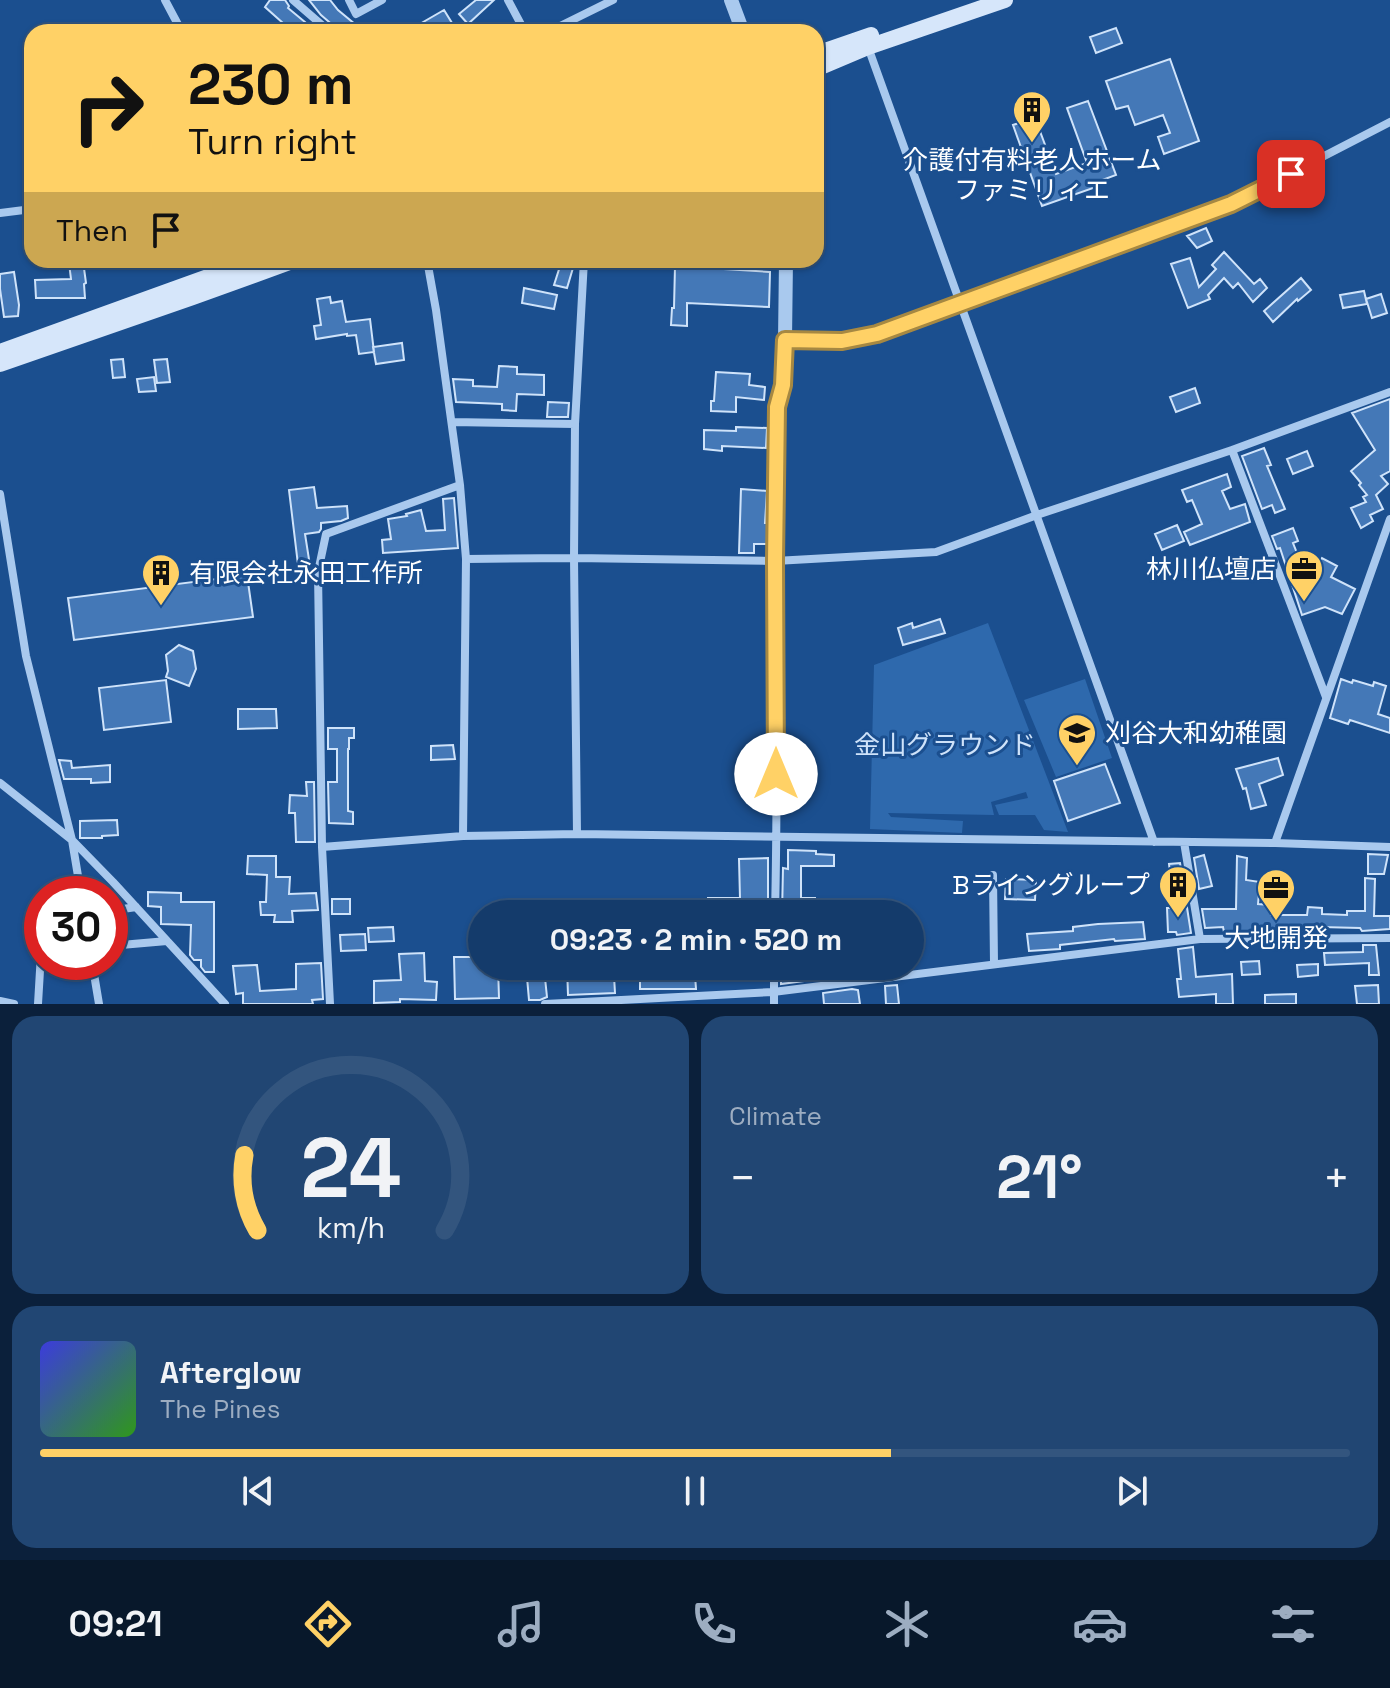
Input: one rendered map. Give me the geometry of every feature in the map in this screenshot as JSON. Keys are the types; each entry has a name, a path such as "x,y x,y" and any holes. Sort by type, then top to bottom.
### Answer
{"main road":[{"path":"824,51 975,0"},
{"path":"824,66 868,47 1005,0"},
{"path":"0,352 233,268"},
{"path":"0,364 273,268"}],"street":[{"path":"165,0 178,24"},
{"path":"293,0 321,24"},
{"path":"349,0 356,14 382,0"},
{"path":"508,0 521,24"},
{"path":"564,24 613,0"},
{"path":"731,0 740,24"},
{"path":"868,47 1154,842"},
{"path":"785,340 842,341 877,334 1231,204 1390,122"},
{"path":"0,213 24,210"},
{"path":"428,268 452,422 466,559 463,836"},
{"path":"577,834 575,424 584,268"},
{"path":"775,900 777,407 783,385 786,268"},
{"path":"466,559 775,561 936,552 1390,392"},
{"path":"452,422 575,424"},
{"path":"1232,450 1326,698"},
{"path":"330,1004 322,847 318,572 326,534 460,485"},
{"path":"0,494 26,656 72,840 77,876"},
{"path":"1275,843 1390,519"},
{"path":"1,785 72,840 225,1004"},
{"path":"322,847 463,836 577,834 1390,847"},
{"path":"1184,842 1200,939"},
{"path":"993,875 994,964"},
{"path":"128,908 136,907"},
{"path":"545,1004 773,992 1200,939 1390,938"},
{"path":"128,944 167,941"},
{"path":"38,1004 39,980"},
{"path":"95,980 99,1004"},
{"path":"773,980 774,1004"},
{"path":"0,1001 14,1004"}],"green space":[{"name":"金山グラウンド","path":"988,623 1068,832 1044,830 1035,815 999,815 995,805 1028,798 1026,792 991,802 994,815 888,813 891,817 963,821 962,833 870,829 874,665"},
{"path":"1085,679 1112,758 1056,777 1024,700"}],"building":[{"path":"270,0 285,0 288,8 307,24 284,24 265,7"},
{"path":"309,0 330,0 355,24 332,24"},
{"path":"476,0 494,0 468,24 459,14"},
{"path":"444,10 452,23 450,24 420,24"},
{"path":"1116,28 1122,43 1096,53 1090,37"},
{"path":"1170,59 1199,141 1164,154 1158,137 1170,133 1163,115 1135,125 1128,106 1116,109 1106,81"},
{"name":"介護付有料老人ホーム ファミリィエ","path":"1088,101 1116,175 1094,183 1096,187 1042,206 1013,125 1035,118 1056,174 1087,163 1067,108"},
{"path":"1206,228 1212,241 1197,248 1187,236"},
{"path":"1224,252 1254,284 1260,279 1267,288 1253,302 1238,283 1233,288 1224,278 1208,295 1210,299 1188,308 1171,264 1190,258 1199,287 1216,269 1212,265"},
{"path":"70,268 84,268 85,298 36,298 35,280 71,279"},
{"path":"559,268 573,268 567,288 554,285"},
{"path":"675,268 770,272 769,307 687,303 687,326 671,325"},
{"path":"14,272 18,316 4,317 0,274"},
{"path":"1301,278 1311,290 1273,322 1264,311"},
{"path":"524,288 557,295 554,309 522,303"},
{"path":"1364,291 1367,304 1343,308 1340,295"},
{"path":"1381,294 1387,313 1372,318 1366,299"},
{"path":"330,297 331,303 342,301 346,322 370,319 374,352 359,354 356,335 316,339 314,326 321,325 317,299"},
{"path":"402,343 404,360 376,364 373,347"},
{"path":"123,359 125,377 113,378 111,360"},
{"path":"167,359 170,382 157,383 154,360"},
{"path":"499,366 517,367 517,374 544,375 544,395 517,394 516,411 502,410 502,404 456,402 453,379 473,380 473,386 497,387"},
{"path":"716,372 750,374 749,385 765,387 764,400 736,397 736,412 711,411"},
{"path":"154,377 156,391 139,392 137,379"},
{"path":"1195,388 1200,403 1176,412 1170,397"},
{"path":"1390,399 1390,471 1381,476 1388,484 1376,495 1383,509 1370,515 1373,521 1361,528 1351,508 1366,502 1363,497 1367,495 1351,471 1375,450 1352,413"},
{"path":"548,402 569,403 568,417 547,417"},
{"path":"736,427 767,428 766,448 722,446 722,451 704,449 704,430 736,431"},
{"path":"1264,448 1271,465 1267,466 1285,509 1275,513 1272,505 1262,509 1242,456"},
{"path":"1307,451 1313,466 1293,474 1287,459"},
{"path":"1227,474 1231,487 1222,491 1230,509 1245,504 1250,522 1190,545 1184,532 1202,524 1192,500 1187,502 1182,490"},
{"path":"314,487 317,508 347,506 348,518 321,523 319,532 305,534 311,572 299,573 289,490"},
{"path":"741,489 767,491 765,523 768,523 768,544 754,544 754,553 739,553"},
{"path":"454,498 458,548 383,553 382,540 391,539 388,519 421,510 426,531 445,530 443,499"},
{"path":"1177,525 1184,541 1162,550 1155,534"},
{"path":"1293,528 1298,541 1293,543 1309,583 1322,558 1337,566 1331,577 1355,589 1342,614 1325,607 1302,615 1280,548 1277,549 1272,536"},
{"name":"有限会社永田工作所","path":"247,575 253,617 74,640 68,598"},
{"path":"940,619 945,633 903,645 898,628 912,623 913,628"},
{"path":"179,645 193,651 196,669 189,686 166,677 166,655"},
{"path":"1341,679 1386,686 1378,714 1390,718 1390,733 1350,720 1348,724 1330,718"},
{"path":"166,680 171,722 104,730 99,688"},
{"path":"238,709 276,709 277,728 238,729"},
{"path":"328,728 354,728 354,738 349,738 348,749 348,811 353,812 353,824 329,823 328,782 337,782 337,749 328,749"},
{"path":"453,745 455,759 431,760 431,746"},
{"path":"1278,758 1283,775 1259,784 1266,805 1251,809 1246,788 1243,789 1236,769"},
{"path":"59,760 71,761 72,768 110,765 110,782 64,779"},
{"name":"刈谷大和幼稚園","path":"1105,764 1120,803 1068,821 1054,781"},
{"path":"306,782 314,782 315,842 296,842 295,813 289,813 290,795 307,796"},
{"path":"117,820 118,835 80,838 80,821"},
{"path":"788,850 834,855 834,866 801,866 801,898 815,900 782,900 783,868 788,869"},
{"path":"1368,854 1388,855 1384,874 1368,874"},
{"path":"1204,855 1212,886 1199,889 1194,858"},
{"path":"248,856 276,856 276,877 290,877 289,894 316,893 318,910 292,911 293,922 274,922 275,915 261,915 260,902 266,902 267,875 247,874"},
{"path":"1237,856 1247,858 1246,880 1260,882 1258,904 1271,905 1271,915 1307,915 1308,907 1322,908 1322,914 1347,915 1347,911 1365,911 1365,878 1375,879 1374,916 1390,916 1390,929 1362,931 1360,928 1321,927 1321,930 1224,932 1223,927 1205,928 1202,909 1236,909"},
{"path":"768,858 768,900 708,900 740,898 739,859"},
{"path":"1180,863 1191,933 1177,935 1176,932 1168,932 1167,908 1174,908 1169,864"},
{"path":"1006,879 1036,880 1035,900 1005,899"},
{"path":"148,892 181,893 181,902 214,902 214,972 205,972 201,960 194,960 190,955 191,925 161,924 161,907 148,906"},
{"path":"332,899 350,899 350,914 332,914"},
{"path":"1143,922 1145,939 1114,939 1029,951 1027,934 1073,931 1073,927 1098,924"},
{"path":"393,927 394,941 369,942 368,928"},
{"path":"365,934 366,950 341,951 340,935"},
{"path":"1363,945 1376,945 1379,975 1369,975 1369,963 1325,965 1324,953 1363,952"},
{"path":"1193,947 1196,977 1232,974 1233,1004 1216,1004 1216,994 1179,997 1178,949"},
{"path":"424,953 425,981 437,982 436,1000 400,999 400,1002 374,1003 374,981 401,980 399,954"},
{"path":"454,957 468,957 468,980 498,980 499,998 455,999"},
{"path":"1259,961 1260,974 1242,975 1241,962"},
{"path":"321,963 323,999 312,1000 313,1004 243,1004 243,993 236,994 233,966 257,965 260,991 296,989 296,964"},
{"path":"1318,964 1318,975 1298,977 1297,965"},
{"path":"527,980 545,980 547,997 529,1000"},
{"path":"567,980 614,980 615,993 568,995"},
{"path":"640,980 695,980 696,989 640,989"},
{"path":"781,980 812,980 781,984"},
{"path":"897,985 899,1004 886,1004 885,986"},
{"path":"1378,985 1379,1004 1357,1004 1355,986"},
{"path":"858,990 860,1004 824,1004 823,993"},
{"path":"1296,994 1296,1004 1265,1004 1265,995"}],"place":[{"name":"介護付有料老人ホーム ファミリィエ","path":"1032,144"},
{"name":"林川仏壇店","path":"1304,603"},
{"name":"有限会社永田工作所","path":"161,607"},
{"name":"刈谷大和幼稚園","path":"1077,767"},
{"name":"Bライングループ","path":"1178,919"},
{"name":"大地開発","path":"1276,922"}],"route":[{"path":"776,774 777,407 783,385 785,340 842,341 877,334 1231,204 1291,174"}]}
